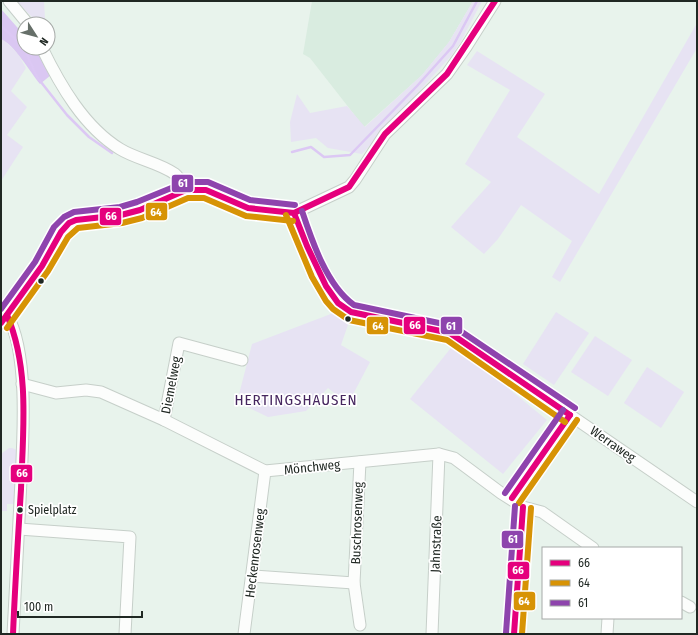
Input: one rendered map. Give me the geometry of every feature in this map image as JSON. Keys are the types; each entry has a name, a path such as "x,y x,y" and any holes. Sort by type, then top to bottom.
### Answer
{"street":[{"path":"9,1 21,16"},
{"path":"13,634 23,444 22,384 17,338 13,324 4,319 42,266 61,232 68,223 76,220 121,215 140,210 186,190 206,190 248,208 294,213 349,187 385,134 447,74 495,1"},
{"path":"46,56 53,71 76,106 97,131 120,149 176,175 186,190"},
{"name":"Werraweg","path":"294,213 305,241 327,286 337,302 351,312 450,333 697,502"},
{"name":"Diemelweg","path":"164,420 179,343 242,360"},
{"name":"Mönchweg","path":"22,384 56,393 86,390 101,392 164,420 265,472 439,454 454,458 523,507 542,512 592,547"},
{"path":"512,498 570,415"},
{"name":"Jahnstraße","path":"432,634 439,454"},
{"name":"Buschrosenweg","path":"360,462 354,583 360,625"},
{"name":"Heckenrosenweg","path":"244,634 265,472"},
{"path":"514,634 523,507"},
{"path":"19,529 130,537 126,634"},
{"name":"Buschrosenweg","path":"252,576 354,583"},
{"path":"607,634 608,619"}],"shaded area":[{"path":"16,1 44,1 45,16 31,16"},
{"path":"312,1 473,1 449,42 422,75 364,127 310,58 303,54"},
{"path":"473,1 482,1 460,43 451,56 362,154 328,148 316,138 291,142 290,122 297,94 310,113 347,106 365,127 422,75 449,42"},
{"path":"1,9 16,26 16,52 11,46 1,39"},
{"path":"697,23 697,48 560,282 552,277 572,241 521,205 498,239 484,254 451,227 491,182 465,164 510,90 467,65 477,51 545,94 517,137 599,194"},
{"path":"2,38 16,52 16,56 19,56 26,68 11,91 27,107 7,135 23,147 1,181"},
{"path":"19,56 41,56 51,75 40,84"},
{"path":"336,312 349,322 341,345 370,362 348,404 328,388 306,411 268,417 237,402 252,344"},
{"path":"556,312 589,333 554,385 523,364"},
{"path":"595,336 632,360 608,396 571,372"},
{"path":"454,344 547,420 503,474 410,399"},
{"path":"647,367 684,392 661,428 624,403"},
{"path":"9,448 17,450 15,504 7,504 7,511 1,511 1,454"}],"waterway":[{"path":"292,152 311,147 324,157 350,155 417,86 453,46 477,1"},
{"path":"1,26 16,40"},
{"path":"28,56 37,77 67,115 89,137 112,153"}],"transit line":[{"name":"66","path":"1,323 42,266 61,232 69,223 76,220 121,215 140,210 186,190 206,190 248,208 294,213 349,187 385,134 447,74 495,1"},
{"name":"61","path":"1,309 35,262 54,227 64,217 74,212 120,207 137,202 186,182 208,182 250,200 295,205"},
{"name":"64","path":"7,328 48,271 68,237 78,228 122,223 142,218 188,198 204,198 246,216 293,221"},
{"name":"61","path":"302,211 316,249 328,275 344,297 354,305 453,326 575,408"},
{"name":"66","path":"294,213 307,246 326,286 338,303 351,312 450,333 570,415"},
{"name":"64","path":"286,215 312,277 326,301 333,309 349,320 447,340 565,422"},
{"name":"66","path":"7,315 19,357 22,378 24,423 13,634"},
{"name":"61","path":"505,493 563,410"},
{"name":"66","path":"512,498 570,415"},
{"name":"64","path":"519,503 577,420"},
{"name":"61","path":"506,633 515,506"},
{"name":"66","path":"514,634 523,507"},
{"name":"64","path":"522,634 531,508"}],"place":[{"name":"Spielplatz","path":"20,510"}],"district":[{"name":"HERTINGSHAUSEN","path":"296,400"}]}
